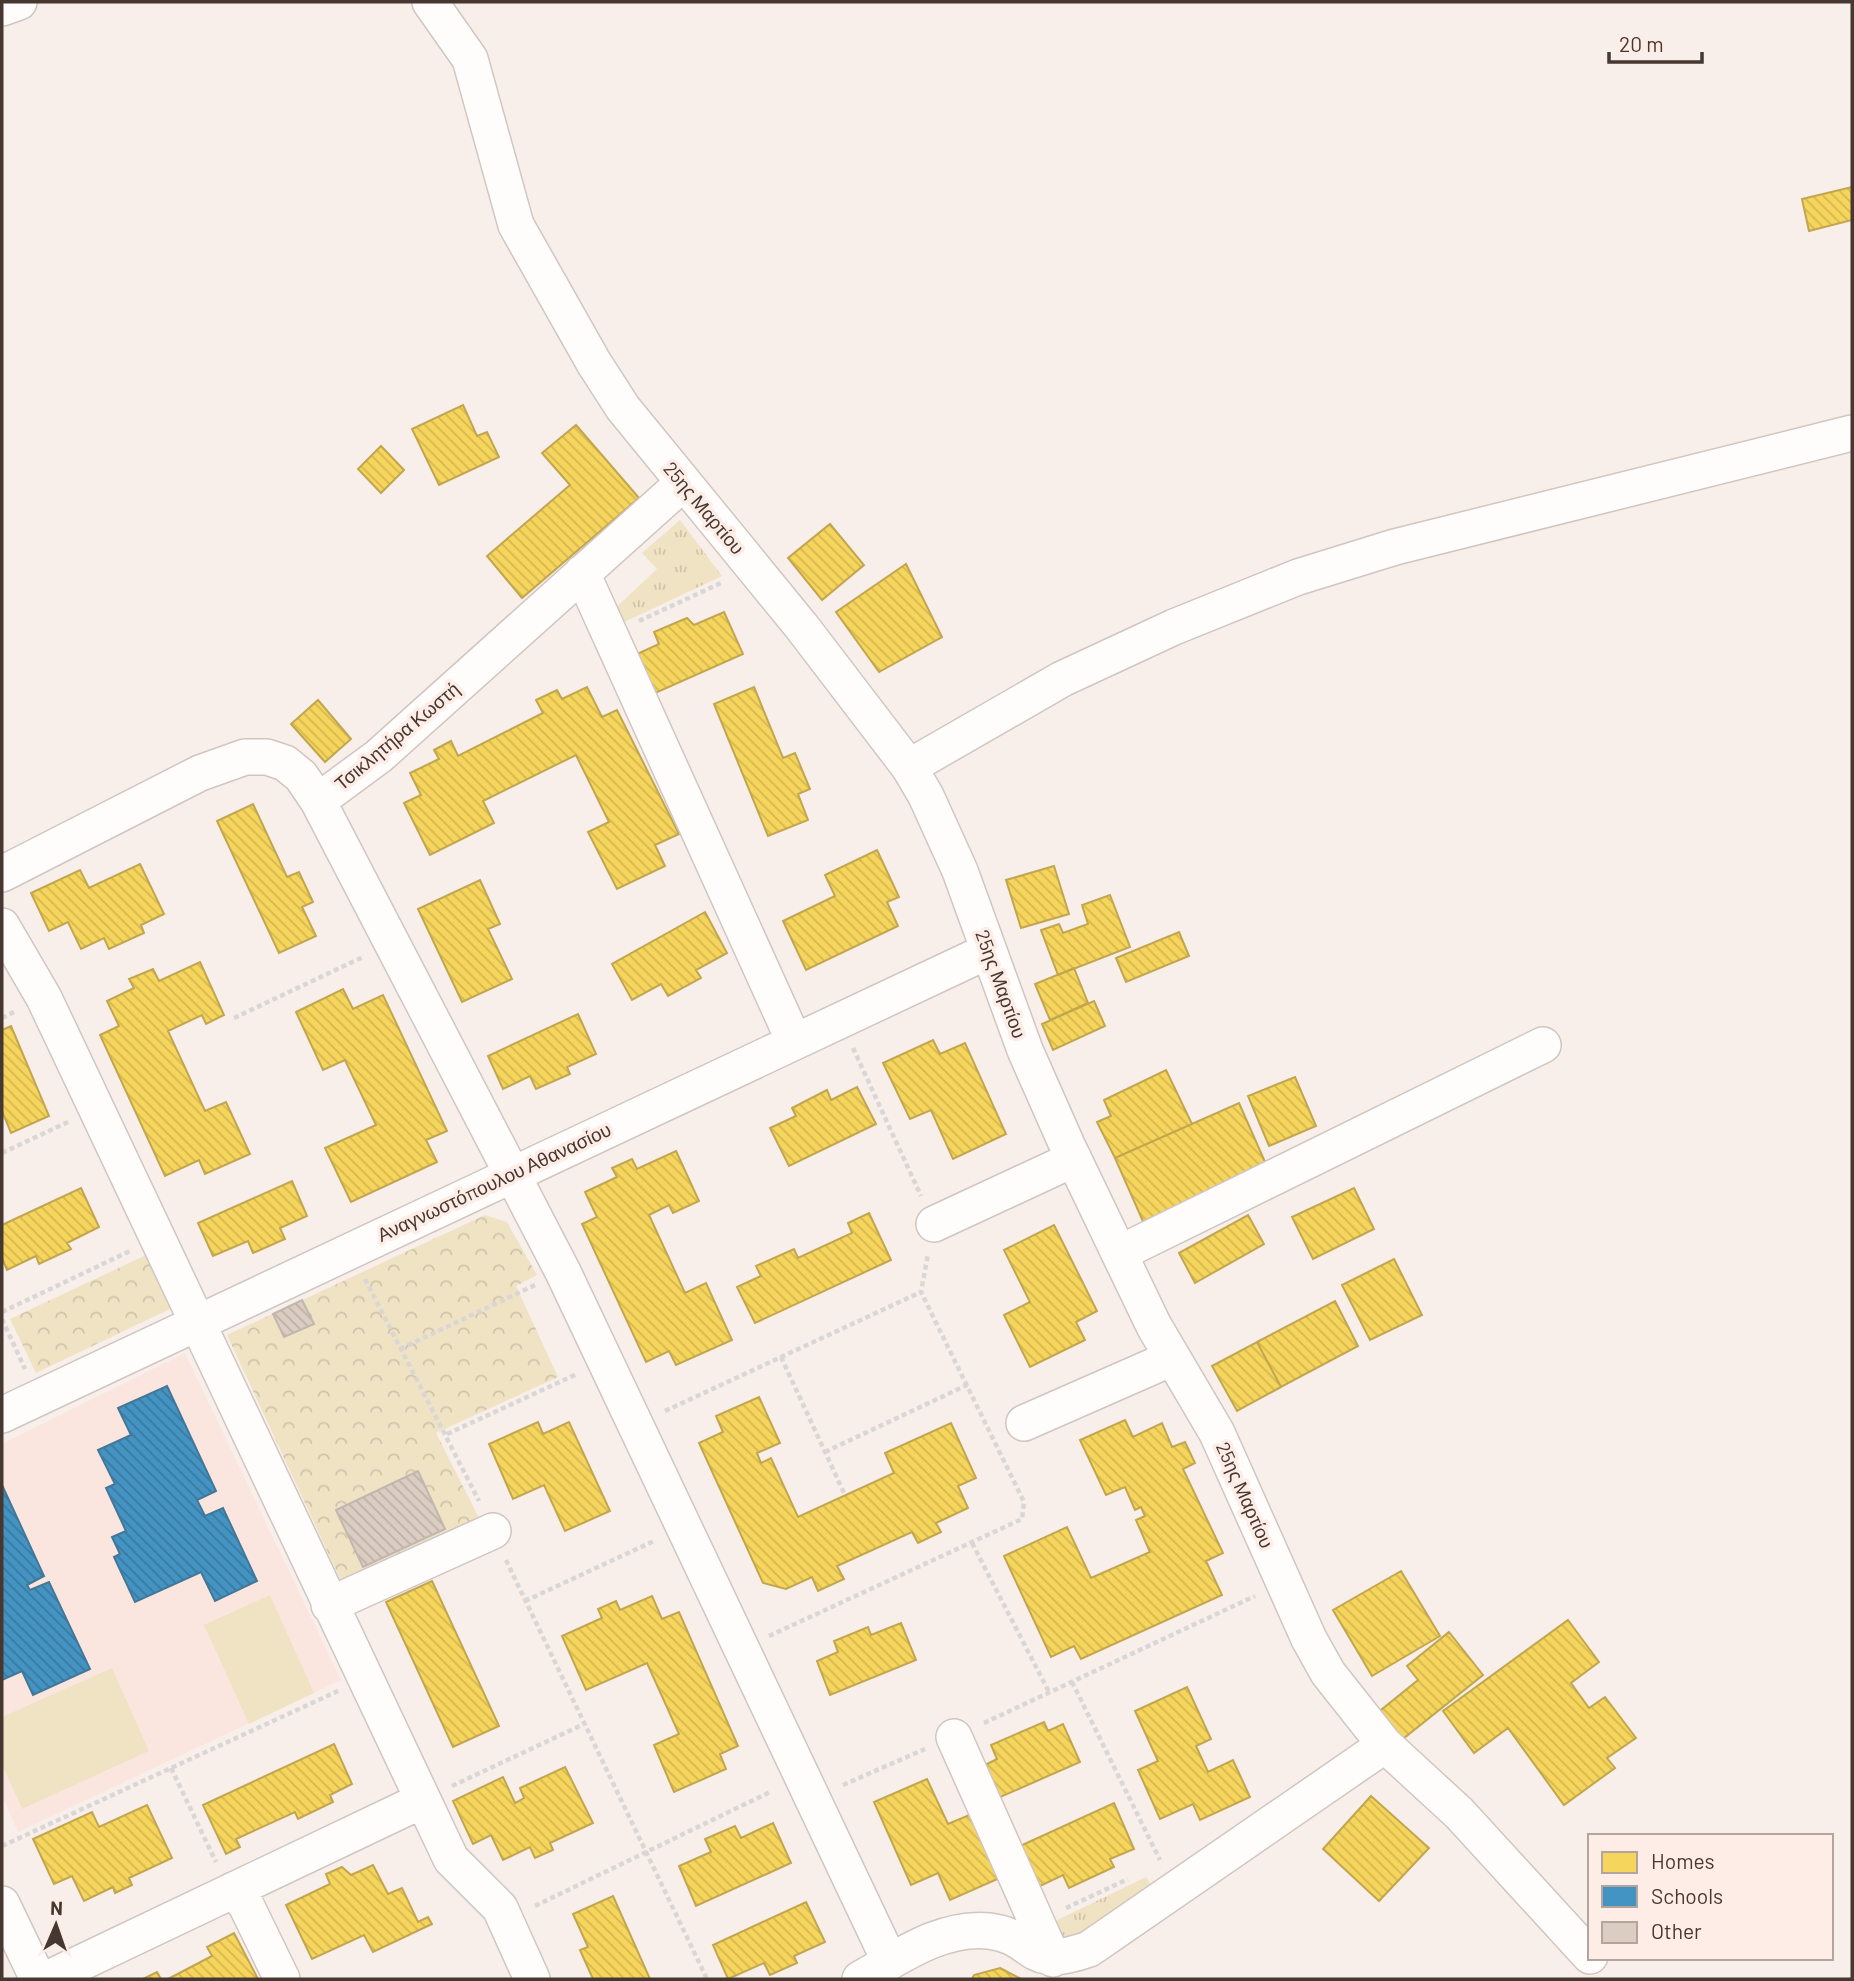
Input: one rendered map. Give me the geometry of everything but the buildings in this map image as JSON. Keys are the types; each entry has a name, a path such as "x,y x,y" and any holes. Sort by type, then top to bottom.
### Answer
{"street":[{"path":"2,8 19,2"},
{"name":"25ης Μαρτίου","path":"430,2 470,59 516,225 611,390 682,484 753,568 909,767 943,831 1035,1073 1074,1159 1172,1358 1217,1433 1283,1583 1328,1673 1384,1745 1459,1814 1588,1954"},
{"path":"909,767 1062,679 1174,627 1298,577 1395,547 1852,433"},
{"name":"Τσικλητήρα Κωστή","path":"2,874 200,773 245,757 267,757 285,763 301,776 318,801 379,756 682,484"},
{"path":"582,573 794,1041"},
{"path":"318,801 390,944 563,1272 890,1962"},
{"path":"2,926 44,998 159,1237 364,1679 452,1859 475,1886 495,1902 506,1920 532,1979"},
{"name":"Αναγνωστόπουλου Αθανασίου","path":"2,1415 988,951"},
{"path":"1120,1253 1543,1045"},
{"path":"933,1224 1074,1159"},
{"path":"1024,1423 1172,1358"},
{"path":"329,1605 493,1531"},
{"path":"954,1737 1053,1959"},
{"path":"860,1979 935,1940 975,1931 1007,1936 1035,1954 1053,1959 1098,1944 1384,1745"},
{"path":"47,1979 423,1800"},
{"path":"233,1890 246,1905 282,1979"},
{"path":"2,1904 38,1979"},
{"name":"25ης Μαρτίου","path":"1594,1960 1611,1979"}],"path":[{"path":"610,635 753,568"},
{"path":"234,1018 390,944"},
{"path":"743,1648 1022,1519 1024,1502 921,1292 933,1224 840,1020"},
{"path":"2,1153 97,1108"},
{"path":"2,1312 159,1237"},
{"path":"351,1250 432,1414 447,1434 645,1854 707,1979"},
{"path":"400,1349 563,1272"},
{"path":"635,1425 921,1292"},
{"path":"2,1319 38,1398"},
{"path":"781,1357 845,1495"},
{"path":"447,1434 605,1361"},
{"path":"825,1452 967,1385"},
{"path":"525,1601 683,1527"},
{"path":"972,1543 1049,1692"},
{"path":"506,1920 645,1854 808,1787 954,1737 1283,1583"},
{"path":"2,1846 364,1679"},
{"path":"1072,1682 1176,1891"},
{"path":"423,1800 584,1724"},
{"path":"171,1768 223,1876 233,1890"},
{"path":"1037,1922 1136,1876"}],"shaded area":[{"path":"185,1353 341,1680 18,1832 2,1796 2,1444"}],"green space":[{"path":"680,520 722,576 614,627 609,614 657,569 642,553"},
{"path":"485,1215 507,1222 537,1275 516,1286 558,1377 436,1433 480,1520 343,1585 227,1335"},
{"path":"146,1255 172,1308 36,1373 10,1319"},
{"path":"270,1595 314,1693 249,1724 204,1625"},
{"path":"112,1668 149,1751 22,1809 2,1764 2,1717"},
{"path":"1146,1877 1152,1886 1070,1939 1060,1940 1047,1925"}]}
